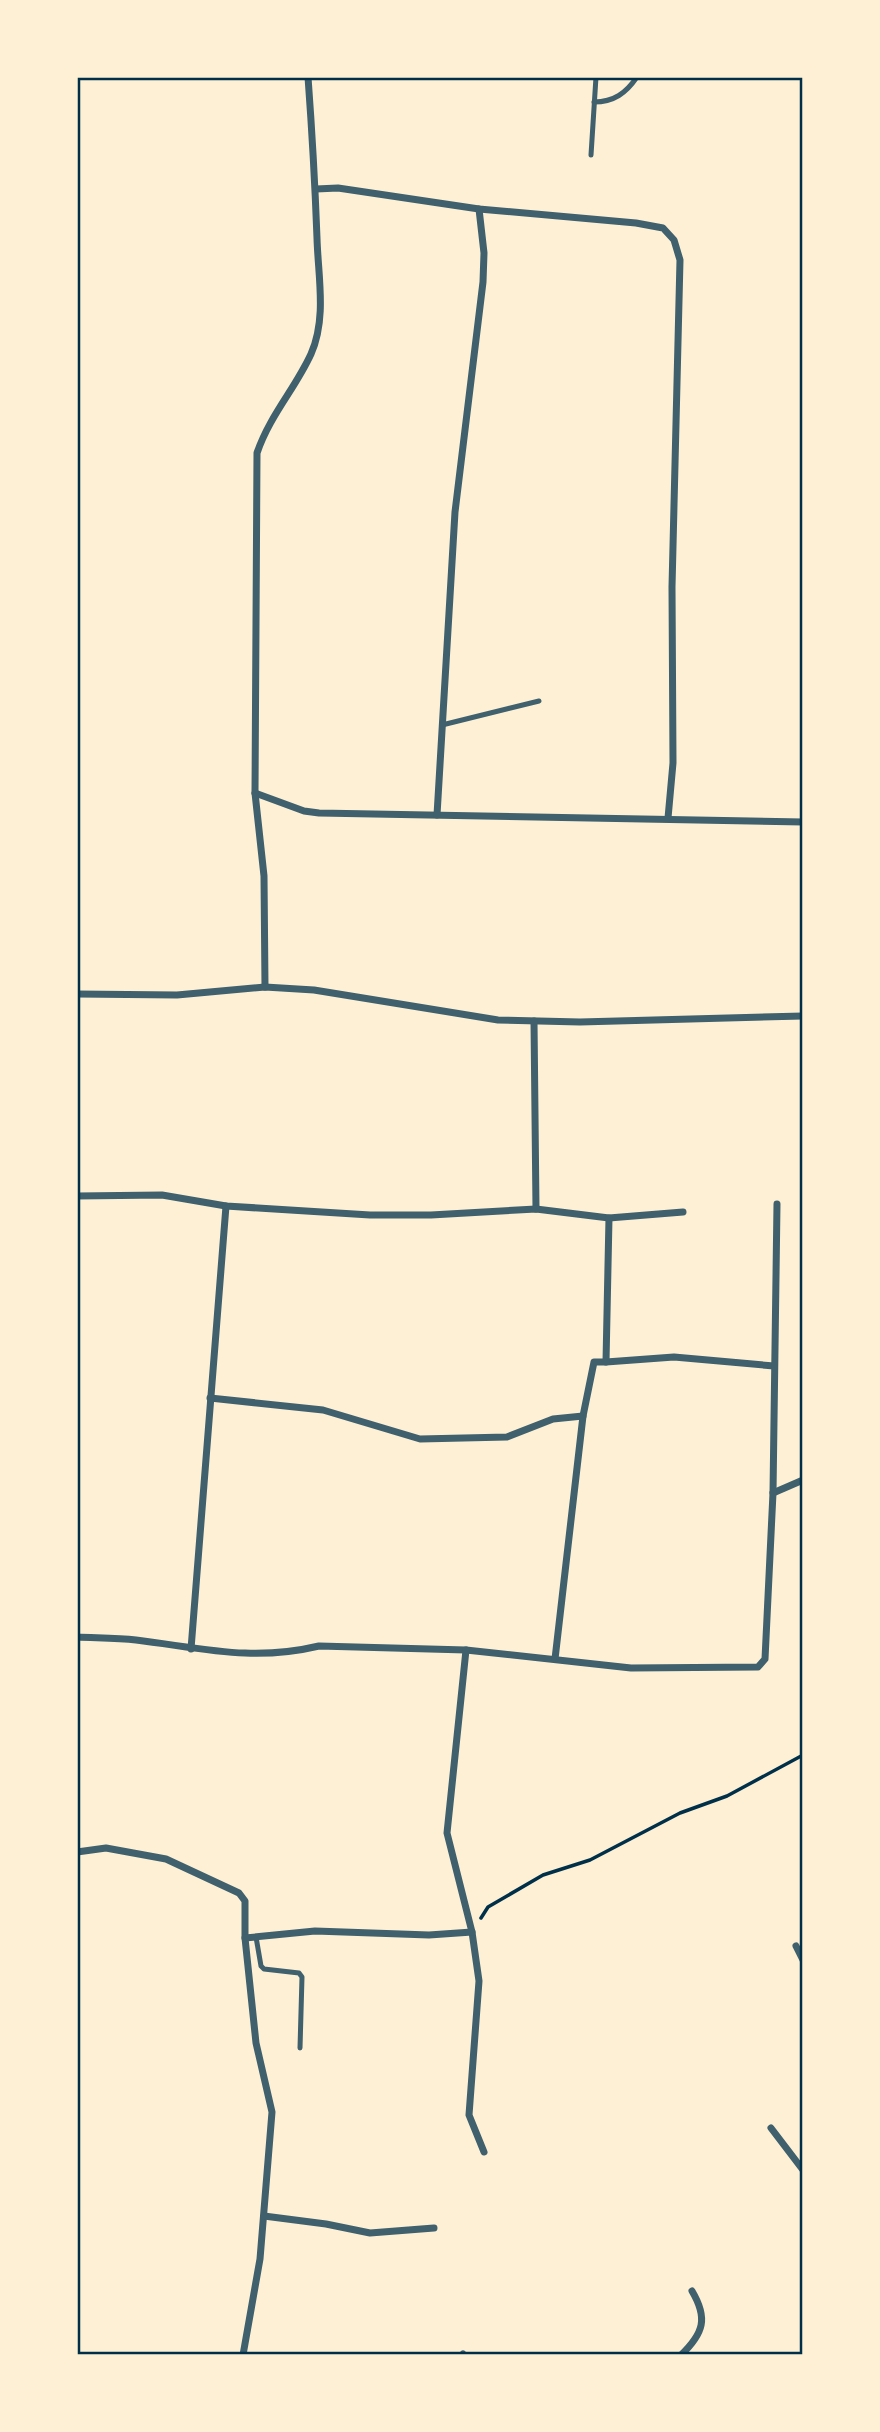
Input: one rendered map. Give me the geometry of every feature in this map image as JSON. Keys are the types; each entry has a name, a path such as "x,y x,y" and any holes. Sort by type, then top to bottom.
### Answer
{"street":[{"path":"265,986 264,876 255,793 257,453 265,429 311,354 319,327 316,189 308,77"},
{"path":"316,189 338,188 479,209 636,223 663,228 674,240 680,260 672,587 673,762 668,818"},
{"path":"437,815 455,512 483,282 484,253 479,209"},
{"path":"255,793 304,811 803,822"},
{"path":"77,994 177,995 265,986 314,990 498,1020 580,1022 803,1016"},
{"path":"534,1021 536,1209"},
{"path":"77,1196 162,1195 226,1206 370,1215 431,1215 536,1209 609,1218 683,1212"},
{"path":"77,1637 135,1640 230,1654 300,1651 319,1646 466,1650 631,1668 758,1667 765,1659 773,1493 777,1204"},
{"path":"191,1649 226,1206"},
{"path":"606,1362 609,1218"},
{"path":"555,1659 583,1416 594,1362 674,1357 774,1366"},
{"path":"210,1398 323,1410 420,1439 507,1437 553,1419 583,1416"},
{"path":"773,1493 802,1483"},
{"path":"466,1650 447,1833 472,1932 479,1981 469,2115 484,2152"},
{"path":"77,1852 106,1848 166,1859 239,1892 245,1901 245,1938 256,2043 272,2112 260,2259 243,2355"},
{"path":"245,1938 315,1931 429,1935 472,1932"},
{"path":"796,1946 803,1960"},
{"path":"771,2128 803,2170"},
{"path":"264,2216 370,2233 434,2228"},
{"path":"681,2355 694,2342 701,2322 702,2308 692,2291"}],"lane":[{"path":"591,155 596,77"},
{"path":"594,102 603,102 622,94 637,77"},
{"path":"442,725 539,701"},
{"path":"256,1937 261,1966 264,1969 299,1973 302,1978 300,2048"}],"path":[{"path":"472,1932 488,1907 543,1875 590,1860 680,1813 727,1796 803,1755"}]}
